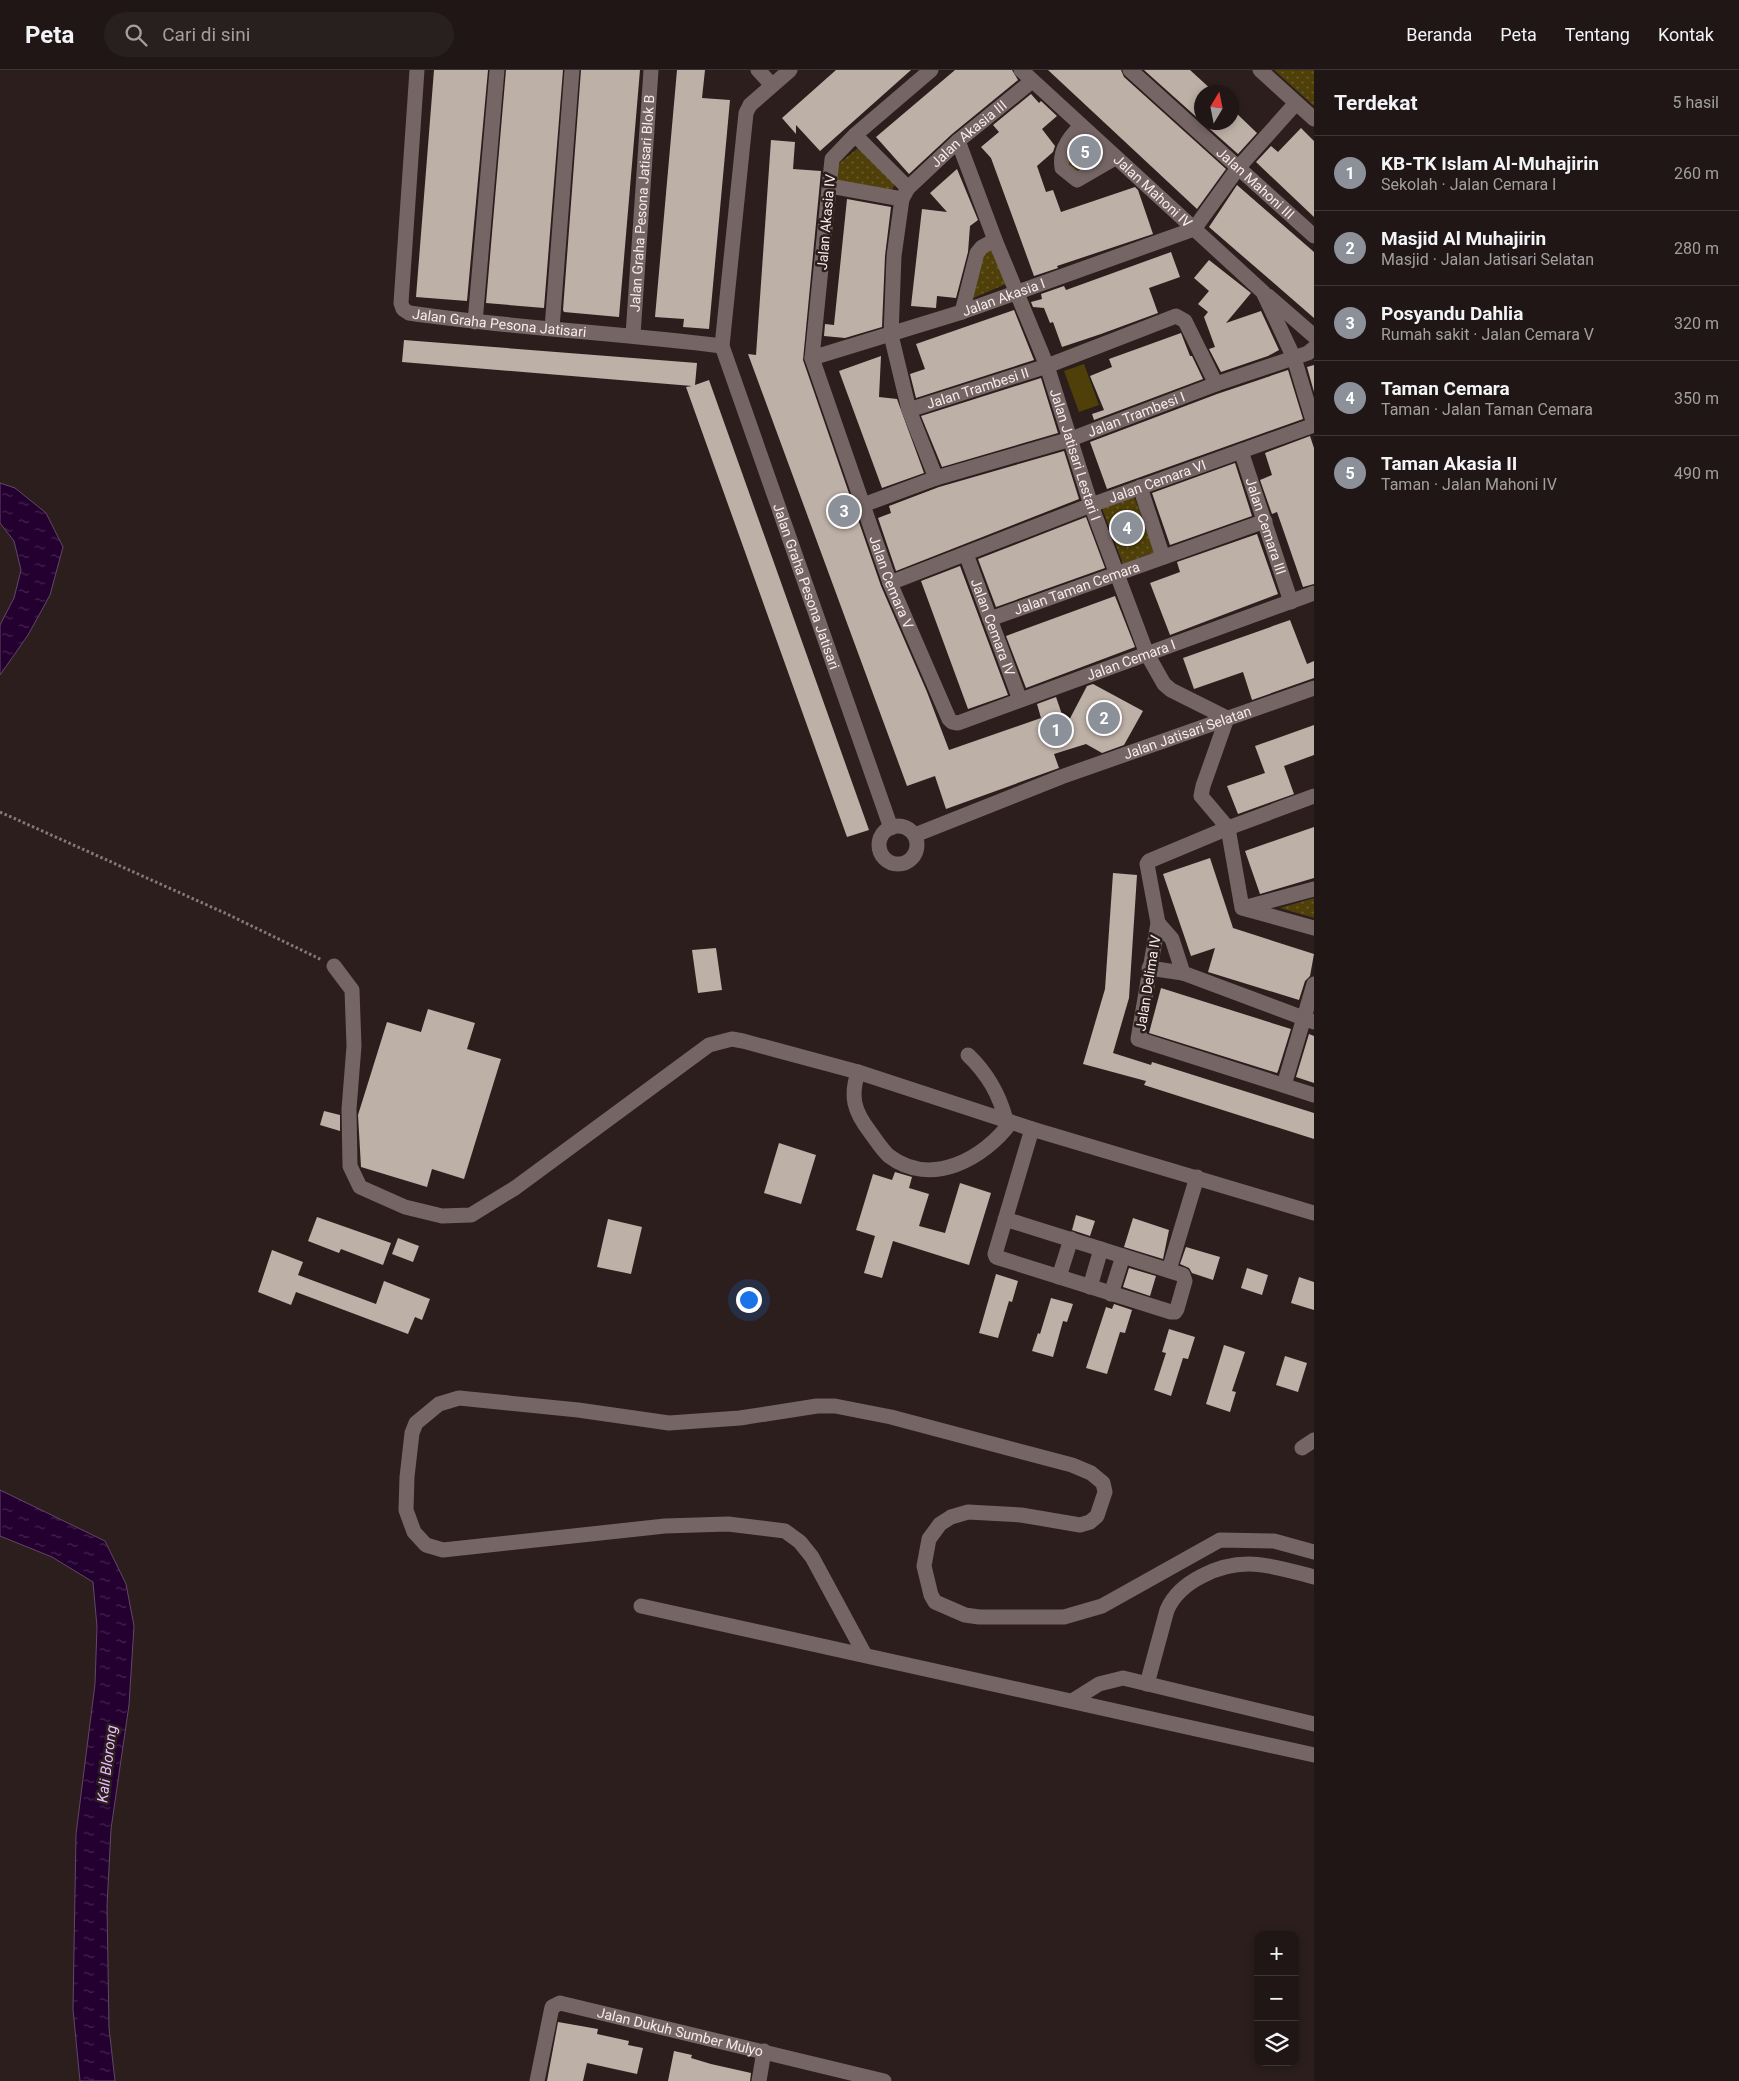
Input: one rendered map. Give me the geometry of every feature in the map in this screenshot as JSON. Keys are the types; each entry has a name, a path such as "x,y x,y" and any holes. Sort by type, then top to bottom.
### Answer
{"street":[{"name":"Jalan Graha Pesona Jatisari","path":"416,70 401,303 403,309 410,313 475,322 633,335 722,346"},
{"path":"475,322 497,70"},
{"path":"552,328 572,70"},
{"name":"Jalan Graha Pesona Jatisari Blok B","path":"633,335 651,70"},
{"path":"758,70 772,85"},
{"name":"Jalan Graha Pesona Jatisari","path":"790,70 750,105 746,114 722,346 891,828"},
{"name":"Jalan Akasia IV","path":"812,358 832,159 855,135 931,70"},
{"name":"Jalan Mahoni IV","path":"1021,70 1263,292 1314,336"},
{"name":"Jalan Mahoni III","path":"1130,70 1314,236"},
{"path":"1260,70 1314,120"},
{"name":"Jalan Akasia III","path":"905,193 958,140 1032,81"},
{"path":"1194,229 1238,168 1296,103"},
{"path":"1081,126 1068,139 1060,159 1062,168 1077,180 1116,158"},
{"path":"855,135 905,193"},
{"name":"Jalan Jatisari Lestari I","path":"958,140 995,240 1047,366 1072,439 1091,505 1147,654 1164,684 1171,690 1227,718"},
{"path":"830,186 905,193"},
{"path":"905,193 894,256 891,336 909,410 936,478"},
{"name":"Jalan Akasia I","path":"812,358 891,336 1194,229"},
{"path":"962,312 978,253 982,247 995,240"},
{"name":"Jalan Mahoni IV","path":"1263,292 1294,358 1314,424"},
{"name":"Jalan Trambesi II","path":"909,410 1047,366 1179,316 1185,321 1216,384"},
{"name":"Jalan Trambesi I","path":"863,505 936,478 1072,439 1216,384 1308,353 1314,348"},
{"name":"Jalan Cemara V","path":"812,358 890,584 949,719"},
{"name":"Jalan Cemara VI","path":"890,584 1091,505 1314,424"},
{"name":"Jalan Cemara III","path":"1242,451 1291,602"},
{"path":"1140,487 1163,556"},
{"name":"Jalan Taman Cemara","path":"990,619 1264,521"},
{"name":"Jalan Cemara IV","path":"966,554 1020,700"},
{"name":"Jalan Cemara I","path":"949,719 952,722 958,723 1314,593"},
{"name":"Jalan Jatisari Selatan","path":"915,835 1061,777 1314,688"},
{"path":"1227,718 1201,796 1228,828 1242,908"},
{"path":"1228,828 1314,796"},
{"path":"904,827 915,835 917,848 915,854 905,863 892,863 882,855 880,849 882,836 891,828 904,827"},
{"name":"Jalan Delima IV","path":"1228,828 1149,861 1147,864 1158,923 1138,1039 1284,1085"},
{"path":"1242,908 1314,889"},
{"path":"1242,908 1314,928"},
{"path":"1158,923 1172,939 1183,973"},
{"path":"334,966 352,990 354,1046 349,1109 350,1166 360,1187 405,1207 442,1216 471,1215 515,1188 709,1045 732,1039 744,1040 858,1072 1032,1129 1314,1213"},
{"path":"1149,968 1183,973 1308,1020"},
{"path":"1314,984 1308,1020 1284,1085 1314,1095"},
{"path":"858,1072 852,1097 857,1111 867,1128 888,1155 902,1163 920,1169 946,1169 980,1154 1003,1134 1009,1121 993,1085 984,1071 968,1055"},
{"path":"1006,1219 1169,1270 1185,1277 1175,1312 1111,1294 996,1257 1006,1219 1032,1129"},
{"path":"1169,1270 1197,1177"},
{"path":"1059,1277 1070,1239"},
{"path":"1090,1287 1101,1249"},
{"path":"1111,1294 1123,1256"},
{"path":"865,1655 812,1556 800,1542 785,1531 728,1524 665,1526 444,1550 426,1545 414,1532 406,1510 412,1433 416,1423 439,1404 459,1398 578,1410 669,1423 740,1418 817,1406 836,1406 890,1417 1072,1465 1103,1483 1105,1492 1101,1508 1090,1522 1080,1525 1021,1515 968,1512 951,1517 940,1524 929,1539 924,1566 930,1595 942,1606 964,1615 1064,1617 1092,1609 1102,1606 1220,1540 1274,1541 1314,1552"},
{"path":"1147,1684 1167,1610 1172,1600 1189,1582 1218,1567 1252,1563 1278,1567 1314,1577"},
{"path":"641,1606 1314,1755"},
{"path":"1072,1701 1099,1684 1123,1678 1314,1724"},
{"name":"Jalan Dukuh Sumber Mulyo","path":"537,2081 552,2007 560,2003 884,2081"},
{"path":"759,2081 764,2051"}],"path":[{"path":"0,812 227,914 334,966"}],"shaded area":[{"path":"1274,70 1314,70 1314,106"},
{"path":"1078,133 1107,157 1078,177 1064,166"},
{"path":"863,144 898,179 892,190 838,180 838,164"},
{"path":"992,247 1006,284 971,299 980,255"},
{"path":"1084,364 1099,405 1079,412 1064,371"},
{"path":"1132,491 1155,552 1123,564 1100,503"},
{"path":"1314,898 1314,918 1280,908"}],"water":[{"path":"0,483 15,488 46,513 63,547 50,595 28,635 0,675 0,625 14,598 21,570 14,541 0,523"},
{"name":"Kali Blorong","path":"0,1490 105,1541 126,1584 134,1626 129,1705 111,1829 107,1906 109,2028 115,2081 80,2081 73,2009 76,1834 95,1684 97,1627 93,1582 52,1557 0,1536"}],"building":[{"path":"434,70 488,70 467,301 416,297"},
{"path":"506,70 563,70 544,308 486,303"},
{"path":"581,70 640,70 619,317 564,312 563,310"},
{"path":"677,70 705,70 702,98 730,100 709,329 683,327 684,319 655,317"},
{"path":"836,70 911,70 820,151 796,125 796,134 782,118"},
{"path":"955,70 1012,70 1018,80 952,134 909,174 876,137"},
{"path":"1048,70 1121,70 1124,77 1226,169 1197,209"},
{"path":"1144,70 1190,70 1206,85 1194,85 1194,115"},
{"path":"1031,94 1039,103 1041,101 1057,116 1042,129 1055,146 1053,152 1037,166 1046,192 1053,190 1061,212 1135,187 1138,190 1153,234 1057,266 1058,268 1034,276 991,158 981,147 999,132 993,125"},
{"path":"1239,116 1257,133 1238,154 1211,130 1239,130"},
{"path":"1301,128 1314,141 1314,217 1256,162 1271,146 1278,152"},
{"path":"771,140 795,142 793,169 821,171 803,360 881,586 927,692 949,750 1041,718 1037,704 1056,697 1066,726 1087,686 1093,684 1143,711 1124,745 1102,753 1086,744 1054,754 1059,768 946,809 935,776 907,786 748,354 756,355"},
{"path":"957,169 978,220 970,226 968,252 956,298 937,296 936,308 911,306 922,209 947,212 930,193"},
{"path":"1237,185 1314,252 1314,318 1209,227"},
{"path":"847,199 891,207 885,256 882,327 845,338 824,336 825,324 834,325"},
{"path":"1171,252 1180,277 1149,288 1158,313 1101,334 1062,347 1053,322 1050,323 1044,308 1033,307 1031,302 1042,299 1041,294 1064,286 1066,290"},
{"path":"1209,260 1251,293 1226,323 1261,311 1279,350 1268,356 1221,372 1209,349 1215,347 1204,317 1208,312 1198,304 1209,291 1194,278"},
{"path":"1014,310 1034,360 916,398 910,374 925,369 916,344"},
{"path":"1181,333 1190,356 1192,356 1203,379 1094,420 1092,414 1104,410 1090,376 1112,367 1109,359"},
{"path":"404,340 697,363 695,385 709,380 869,830 847,837 686,387 692,386 402,362"},
{"path":"881,356 879,397 897,399 924,473 882,488 839,371"},
{"path":"1314,365 1314,392 1307,367"},
{"path":"1288,370 1303,419 1107,489 1090,442 1217,394"},
{"path":"1041,378 1058,433 942,467 921,416"},
{"path":"1310,436 1314,448 1314,584 1303,587 1277,512 1272,514 1260,480 1272,475 1265,453"},
{"path":"1064,451 1079,499 896,571 878,518 891,513 889,506 939,487"},
{"path":"1235,463 1252,516 1170,545 1152,493"},
{"path":"1086,517 1105,568 996,607 978,559"},
{"path":"1257,534 1278,594 1170,635 1150,583 1180,572 1177,562"},
{"path":"960,566 1008,695 968,709 921,581"},
{"path":"1115,596 1135,647 1026,688 1006,636"},
{"path":"1290,620 1307,664 1314,661 1314,678 1252,700 1243,672 1194,689 1183,658"},
{"path":"1314,725 1314,755 1284,766 1294,794 1238,814 1227,786 1265,773 1255,746"},
{"path":"1314,827 1314,878 1260,894 1245,851"},
{"path":"1210,858 1233,928 1314,954 1310,976 1305,981 1299,1000 1208,972 1215,948 1191,956 1163,874"},
{"path":"1113,873 1137,875 1129,998 1113,1053 1151,1065 1152,1062 1314,1113 1314,1139 1144,1085 1146,1081 1083,1064 1105,989"},
{"path":"716,948 722,990 698,993 692,950"},
{"path":"1161,988 1291,1029 1277,1073 1149,1033"},
{"path":"428,1009 475,1023 467,1049 501,1059 464,1179 432,1169 427,1187 361,1167 358,1115 387,1022 421,1032"},
{"path":"1309,1034 1314,1036 1314,1083 1296,1077"},
{"path":"324,1111 340,1115 340,1131 320,1125"},
{"path":"779,1143 816,1155 801,1204 764,1193"},
{"path":"895,1172 912,1177 909,1188 929,1194 919,1226 945,1233 960,1183 991,1193 969,1265 893,1241 882,1278 864,1273 875,1236 856,1230 873,1174 892,1180"},
{"path":"1076,1215 1095,1221 1090,1236 1072,1230"},
{"path":"317,1217 391,1243 383,1265 341,1249 339,1253 308,1241"},
{"path":"1133,1218 1169,1230 1163,1259 1124,1247"},
{"path":"608,1219 642,1227 631,1274 597,1267"},
{"path":"398,1238 419,1246 413,1262 392,1254"},
{"path":"1186,1247 1220,1257 1213,1280 1192,1273 1189,1268 1180,1264"},
{"path":"272,1250 303,1262 298,1275 376,1304 384,1281 430,1299 422,1320 415,1317 408,1334 296,1292 291,1305 258,1292"},
{"path":"1129,1268 1156,1276 1150,1296 1123,1287"},
{"path":"1247,1268 1268,1275 1262,1295 1241,1288"},
{"path":"996,1274 1018,1281 1012,1302 1009,1301 998,1338 979,1333"},
{"path":"1299,1277 1314,1282 1314,1310 1291,1303"},
{"path":"1051,1298 1073,1304 1067,1322 1063,1321 1053,1357 1032,1351 1038,1333 1040,1334"},
{"path":"1114,1304 1132,1310 1125,1333 1120,1332 1107,1374 1086,1368 1106,1307 1112,1309"},
{"path":"1169,1329 1195,1337 1188,1359 1183,1358 1171,1396 1154,1390 1166,1353 1162,1352"},
{"path":"1224,1345 1245,1352 1232,1391 1236,1392 1230,1412 1206,1404"},
{"path":"1285,1356 1307,1363 1298,1392 1276,1385"},
{"path":"558,2022 598,2029 597,2034 629,2041 628,2045 643,2048 637,2074 587,2063 583,2081 547,2081"},
{"path":"674,2051 692,2055 691,2058 711,2064 751,2073 750,2081 668,2081"}],"place":[{"name":"Taman Akasia II","path":"1085,152"},
{"name":"Posyandu Dahlia","path":"844,511"},
{"name":"Taman Cemara","path":"1127,528"},
{"name":"Masjid Al Muhajirin","path":"1104,718"},
{"name":"KB-TK Islam Al-Muhajirin","path":"1056,730"}]}
